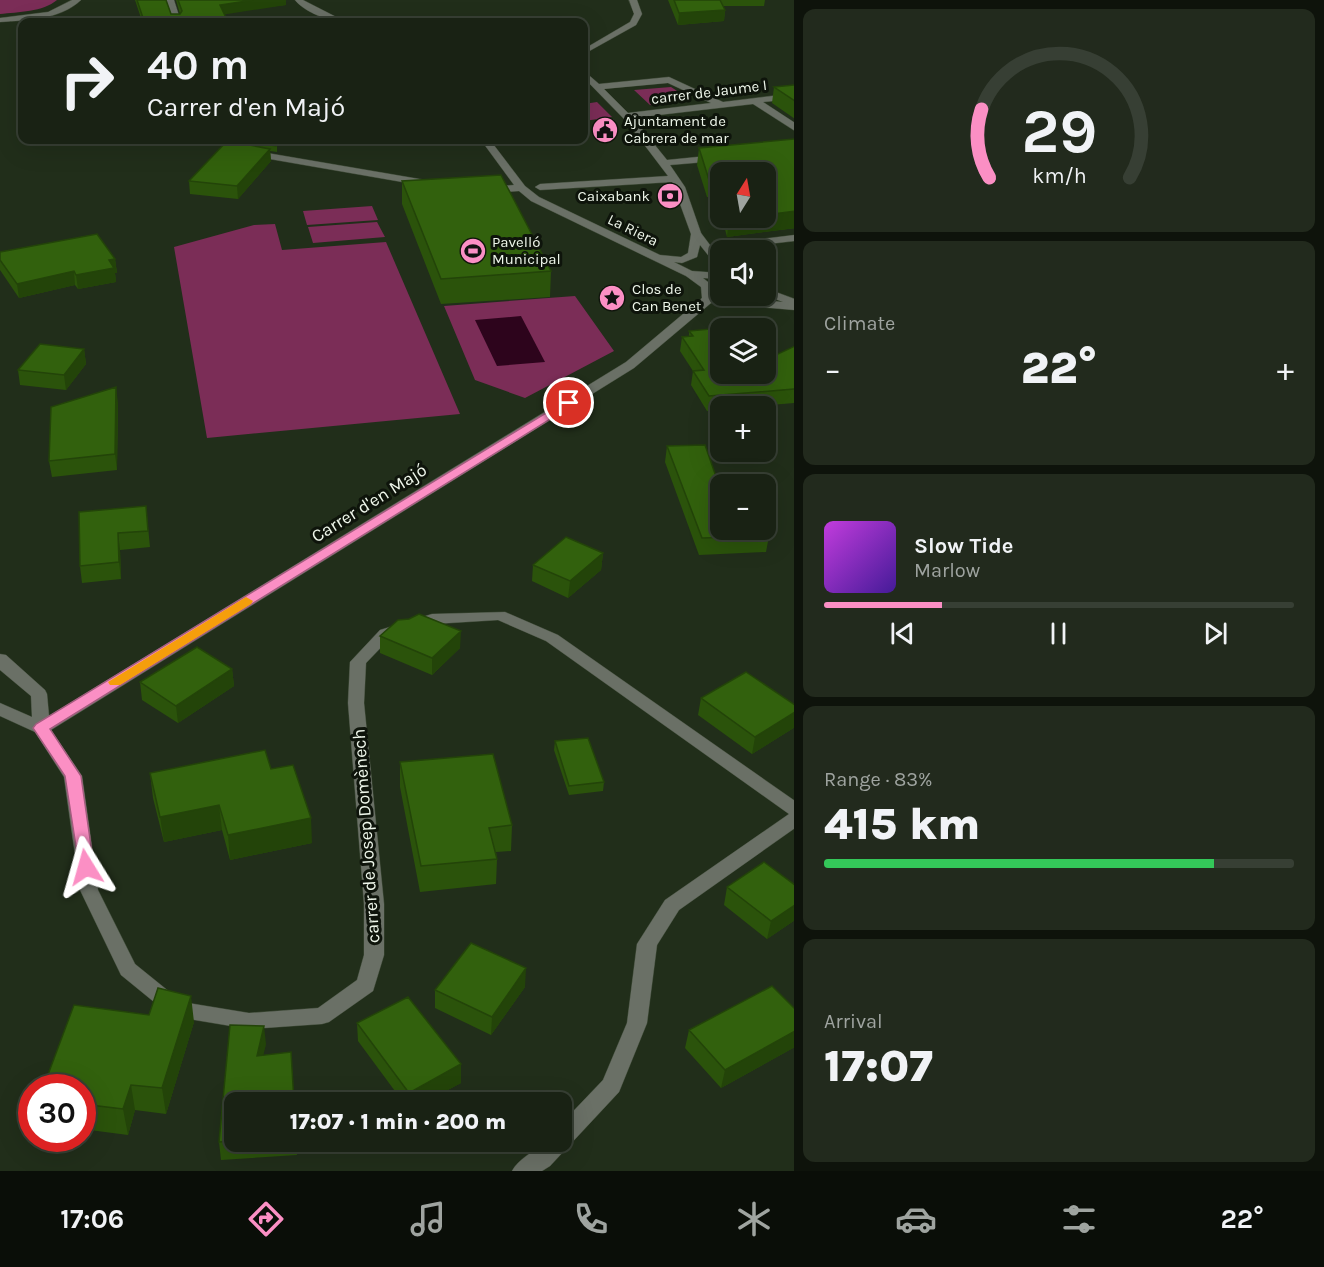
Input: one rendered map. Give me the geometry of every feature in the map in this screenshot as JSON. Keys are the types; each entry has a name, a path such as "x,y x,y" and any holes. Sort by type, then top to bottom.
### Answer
{"street":[{"path":"0,20 44,15 66,9 77,0"},
{"path":"170,0 176,18"},
{"path":"298,0 333,18"},
{"path":"588,50 633,23 638,14 633,0"},
{"path":"588,78 626,116 664,163 680,187 696,234 696,247 693,255 682,260 630,246"},
{"path":"597,87 669,80 720,104"},
{"name":"carrer de Jaume I","path":"626,116 794,96"},
{"path":"754,100 794,127"},
{"path":"225,144 235,150 442,186"},
{"name":"La Riera","path":"489,144 521,188 535,199 690,274"},
{"path":"664,163 723,158"},
{"path":"540,187 675,179"},
{"path":"479,190 521,188"},
{"path":"696,234 710,251"},
{"path":"708,249 794,238"},
{"path":"690,274 710,275"},
{"path":"690,274 707,286 708,298"},
{"path":"776,296 794,306"},
{"name":"Carrer d'en Majó","path":"41,728 630,365 708,298"},
{"path":"776,305 794,306"},
{"name":"carrer de Josep Domènech","path":"41,728 73,776 89,890 128,969 177,1009 249,1021 322,1016 366,985 374,954 374,904 356,703 358,662 386,633 432,619 500,615 552,638 794,809"},
{"path":"0,659 39,694 41,728 0,709"},
{"path":"572,1127 611,1086 637,1023 647,944 672,905 794,820"},
{"path":"523,1171 549,1152"}],"shaded area":[{"path":"0,0 57,0 38,9 0,14"},
{"path":"671,87 691,100 650,105 634,90"},
{"path":"597,102 612,117 588,120 588,103"},
{"path":"372,206 378,220 307,225 303,211"},
{"path":"377,222 385,237 313,243 308,227"},
{"path":"275,224 282,250 386,242 460,414 207,438 174,247 254,225"},
{"path":"575,296 614,351 525,398 475,380 444,306"},
{"path":"521,316 545,362 497,366 475,320"}],"building":[{"path":"137,0 166,0 171,14 180,14 182,11 178,0 253,0 220,5 226,18 143,18"},
{"path":"674,0 720,0 725,10 679,13"},
{"path":"794,85 794,100 774,87"},
{"path":"794,139 794,211 776,214 776,162 710,162 709,180 699,148"},
{"path":"224,144 244,144 270,149 237,186 189,181"},
{"name":"Pavelló Municipal","path":"501,175 551,271 441,279 402,181"},
{"path":"97,234 115,259 109,260 114,268 76,275 74,271 17,284 0,260 0,252"},
{"path":"710,329 710,384 776,384 776,355 794,346 794,389 709,396 693,371 704,370 682,337 693,336 689,331"},
{"path":"40,344 84,349 64,375 18,370"},
{"path":"116,387 115,454 49,461 51,407"},
{"path":"705,445 715,474 710,474 710,538 702,538 667,446"},
{"path":"146,506 148,531 118,533 119,562 80,566 79,512"},
{"path":"566,537 603,553 570,581 533,565"},
{"path":"419,614 461,631 432,658 380,636 398,620 409,619"},
{"path":"197,647 232,669 176,706 140,682"},
{"path":"746,672 794,704 794,713 755,737 701,698"},
{"path":"588,738 604,782 569,786 555,741"},
{"path":"265,750 271,769 293,765 311,818 228,835 219,805 160,817 150,773"},
{"path":"493,754 512,825 489,828 497,859 421,866 400,762"},
{"path":"764,862 794,884 794,906 771,921 727,887"},
{"path":"471,943 526,968 492,1017 435,990"},
{"path":"772,986 794,1008 794,1032 725,1070 689,1030"},
{"path":"158,988 191,996 162,1088 131,1085 123,1109 96,1106 96,1074 48,1074 74,1005 149,1015"},
{"path":"408,997 461,1064 408,1092 357,1023"},
{"path":"230,1025 264,1026 257,1056 291,1052 293,1092 224,1092 224,1142 219,1142"}],"slow traffic":[{"path":"115,682 246,601"}],"place":[{"name":"Ajuntament de Cabrera de mar","path":"605,130"},
{"name":"Caixabank","path":"670,196"},
{"name":"Pavelló Municipal","path":"473,251"},
{"name":"Clos de Can Benet","path":"612,298"}],"route":[{"path":"86,867 73,776 41,728 569,403"}]}
